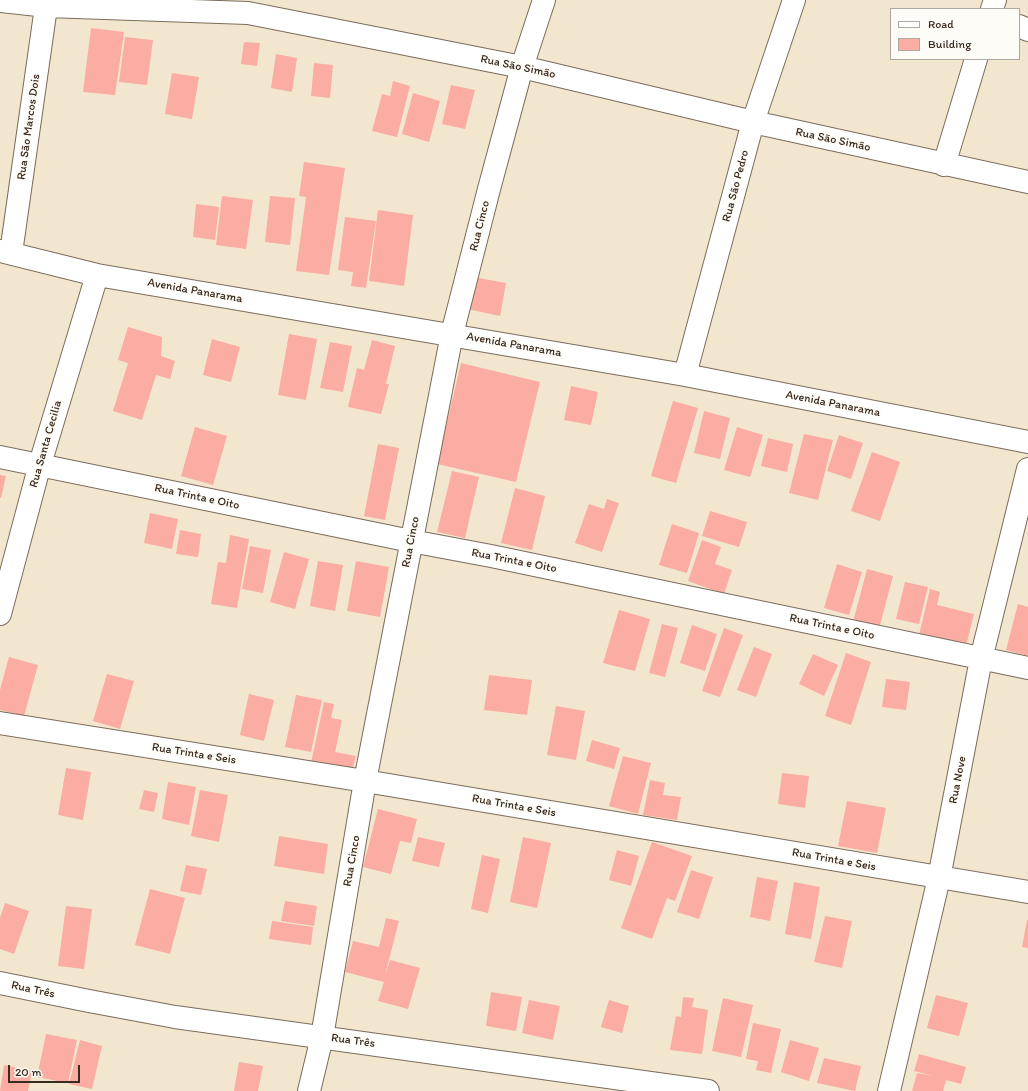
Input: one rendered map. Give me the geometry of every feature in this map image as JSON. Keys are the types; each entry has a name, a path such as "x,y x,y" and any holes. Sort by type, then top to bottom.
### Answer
{"street":[{"name":"Rua Cinco","path":"309,1091 322,1037 365,782 452,334 522,67 544,0"},
{"name":"Rua São Pedro","path":"685,375 753,122 794,0"},
{"name":"Rua São Simão","path":"0,1 248,13 522,67 753,122 944,165 1028,182"},
{"name":"Rua São Marcos Dois","path":"6,252 47,3"},
{"path":"944,165 976,60"},
{"name":"Avenida Panarama","path":"6,252 97,275 452,334 685,375 1028,442"},
{"name":"Rua Santa Cecilia","path":"0,614 40,464 97,275"},
{"name":"Rua Trinta e Oito","path":"0,457 506,559 1028,668"},
{"name":"Rua Nove","path":"889,1091 939,878 981,658 1028,469"},
{"name":"Rua Trinta e Seis","path":"0,723 1028,892"},
{"name":"Rua Três","path":"0,983 176,1017 708,1091"}],"building":[{"path":"91,28 124,32 115,95 83,92"},
{"path":"125,37 153,40 147,85 119,82"},
{"path":"244,42 260,43 257,66 241,64"},
{"path":"276,54 297,58 292,92 271,88"},
{"path":"314,63 333,65 330,98 311,96"},
{"path":"172,73 199,77 192,119 165,114"},
{"path":"393,81 410,86 397,137 372,131 382,94 390,96"},
{"path":"451,85 475,90 465,129 442,124"},
{"path":"413,93 440,101 429,142 402,134"},
{"path":"304,162 345,168 329,275 296,271 306,197 299,196"},
{"path":"222,196 253,200 246,249 216,245"},
{"path":"270,196 295,198 290,245 265,242"},
{"path":"196,204 219,207 215,240 193,237"},
{"path":"378,210 413,215 404,286 369,281"},
{"path":"345,217 376,221 366,288 351,286 353,272 338,270"},
{"path":"473,277 506,283 500,316 467,309"},
{"path":"128,327 162,337 161,356 175,361 170,379 156,375 142,420 113,411 128,363 118,360"},
{"path":"289,334 317,339 306,400 278,395"},
{"path":"212,339 240,347 231,382 203,375"},
{"path":"372,340 395,346 386,384 389,384 381,414 348,407 357,368 364,370"},
{"path":"330,342 352,346 343,392 320,388"},
{"path":"461,363 540,382 516,482 437,464"},
{"path":"571,386 598,392 591,425 564,420"},
{"path":"673,401 698,408 676,483 651,476"},
{"path":"704,411 730,418 720,459 694,453"},
{"path":"195,427 227,436 213,485 181,476"},
{"path":"737,427 763,435 750,477 724,470"},
{"path":"804,434 833,440 818,500 789,493"},
{"path":"839,435 863,443 851,479 827,471"},
{"path":"768,438 793,444 787,472 761,466"},
{"path":"378,444 399,448 385,520 364,516"},
{"path":"872,452 900,462 880,521 851,511"},
{"path":"452,471 479,477 465,538 437,532"},
{"path":"0,475 6,476 1,498 0,498"},
{"path":"515,488 545,496 532,550 501,543"},
{"path":"607,499 619,503 602,552 575,543 589,504 604,509"},
{"path":"710,511 747,522 739,547 702,536"},
{"path":"150,513 178,519 172,549 144,543"},
{"path":"672,524 699,533 687,573 659,565"},
{"path":"180,530 201,534 198,557 176,554"},
{"path":"230,535 249,539 237,608 211,604 218,562 226,563"},
{"path":"702,540 721,547 715,564 732,570 724,594 688,581"},
{"path":"250,546 271,550 263,593 242,589"},
{"path":"284,552 309,559 295,609 270,602"},
{"path":"318,561 343,565 335,611 310,606"},
{"path":"356,561 389,567 380,617 347,611"},
{"path":"837,564 862,572 849,615 824,608"},
{"path":"867,569 893,576 879,629 853,622"},
{"path":"905,582 928,587 919,624 896,619"},
{"path":"930,589 940,592 937,605 974,614 966,646 919,635"},
{"path":"1018,604 1028,607 1028,656 1006,650"},
{"path":"619,610 650,619 635,671 603,663"},
{"path":"662,624 678,628 665,677 649,673"},
{"path":"692,625 717,634 705,671 680,663"},
{"path":"724,628 743,635 720,697 702,691"},
{"path":"754,647 772,654 756,697 737,690"},
{"path":"846,653 871,662 851,725 825,716"},
{"path":"813,654 838,665 824,696 799,684"},
{"path":"9,657 38,665 24,716 0,710 0,690"},
{"path":"107,674 134,681 120,729 93,721"},
{"path":"489,675 532,680 527,715 484,710"},
{"path":"886,679 910,682 906,710 882,707"},
{"path":"249,694 274,700 264,741 240,735"},
{"path":"296,695 322,700 311,752 285,747"},
{"path":"324,702 334,704 331,718 342,720 335,752 356,756 352,771 311,763"},
{"path":"556,706 585,711 576,760 547,755"},
{"path":"592,740 620,748 614,769 586,761"},
{"path":"623,756 651,763 638,814 609,806"},
{"path":"66,768 91,772 83,820 58,815"},
{"path":"782,773 809,776 805,808 778,804"},
{"path":"650,780 665,783 663,795 681,797 677,820 643,815"},
{"path":"168,782 196,787 189,825 162,819"},
{"path":"144,790 158,793 154,812 139,809"},
{"path":"200,790 228,795 219,842 191,836"},
{"path":"847,801 886,808 877,853 838,846"},
{"path":"378,809 417,819 411,843 400,841 391,874 363,867"},
{"path":"279,836 328,844 324,874 274,866"},
{"path":"418,837 445,843 439,867 412,861"},
{"path":"523,837 551,843 537,908 510,902"},
{"path":"652,842 692,856 675,901 667,898 652,939 621,928"},
{"path":"617,850 639,856 631,886 609,880"},
{"path":"482,855 500,859 488,913 471,909"},
{"path":"186,865 207,869 201,895 180,891"},
{"path":"691,870 713,877 699,919 677,912"},
{"path":"757,877 778,881 770,921 750,917"},
{"path":"794,882 820,887 811,939 785,934"},
{"path":"150,889 185,898 170,954 135,945"},
{"path":"285,901 317,906 314,926 281,921"},
{"path":"5,903 29,911 14,954 0,949 0,918"},
{"path":"66,906 92,909 84,969 58,966"},
{"path":"825,916 852,921 842,968 814,962"},
{"path":"386,918 399,921 385,975 390,960 420,968 408,1009 378,1001 384,982 345,972 353,941 379,947"},
{"path":"1028,920 1028,948 1022,947"},
{"path":"272,921 313,927 311,945 269,939"},
{"path":"491,992 522,997 516,1031 486,1026"},
{"path":"936,995 968,1003 959,1036 927,1028"},
{"path":"683,997 694,998 692,1007 708,1010 702,1054 670,1050 676,1016 681,1017"},
{"path":"723,998 753,1005 741,1057 712,1051"},
{"path":"529,1000 560,1006 553,1040 522,1033"},
{"path":"609,1000 629,1006 622,1033 601,1027"},
{"path":"753,1023 781,1029 771,1073 756,1070 758,1061 746,1059"},
{"path":"46,1034 77,1040 68,1083 37,1077"},
{"path":"80,1040 102,1046 92,1089 69,1084"},
{"path":"790,1040 819,1048 809,1081 781,1072"},
{"path":"919,1054 966,1067 961,1084 946,1080 943,1091 912,1091 917,1073 934,1076 914,1071"},
{"path":"824,1058 861,1066 855,1091 817,1083"},
{"path":"239,1062 263,1066 258,1091 234,1091"},
{"path":"4,1065 32,1071 28,1091 0,1091"}]}
